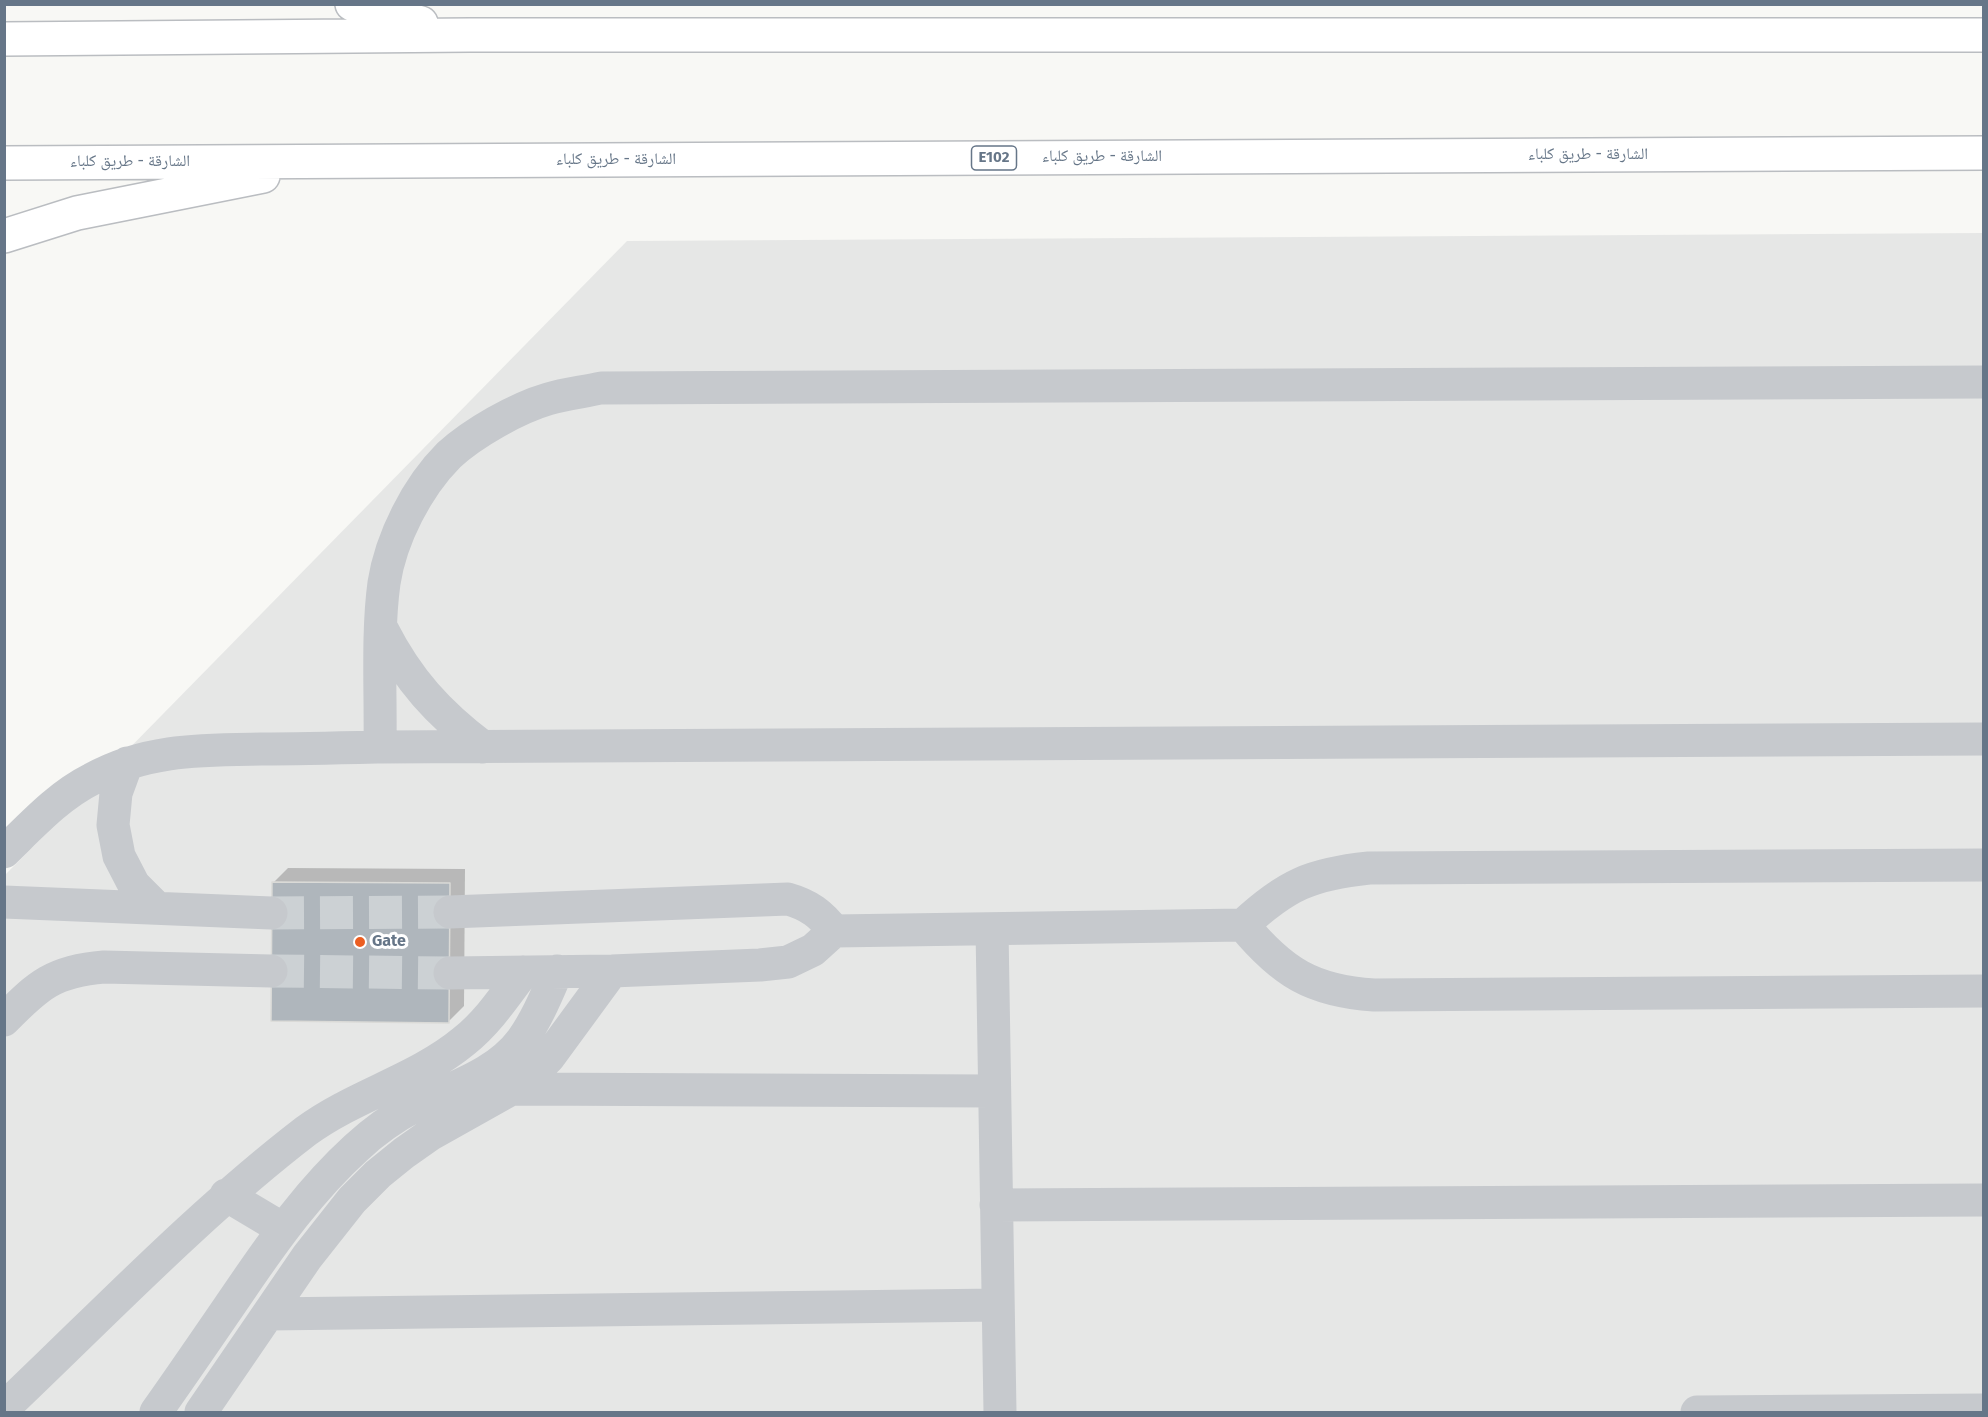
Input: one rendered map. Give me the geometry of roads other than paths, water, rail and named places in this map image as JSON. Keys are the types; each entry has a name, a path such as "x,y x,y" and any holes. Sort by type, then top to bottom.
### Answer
{"highway":[{"path":"352,4 470,35"},
{"path":"4,39 470,35 1983,36"},
{"name":"الشارقة - طريق كلباء","path":"4,163 1983,153"},
{"path":"4,236 77,213 340,161"}],"street":[{"path":"380,747 384,582 396,538 418,494 450,455 495,422 546,399 601,388 1983,382"},
{"path":"382,628 396,656 414,682 442,714 483,747"},
{"path":"4,852 59,800 91,779 127,763 160,754 196,751 380,747 1983,739"},
{"path":"127,763 116,793 113,825 119,856 134,885 156,908"},
{"path":"450,973 612,970 788,962 813,950 834,931 1244,925 1268,902 1299,883 1333,872 1369,868 1983,865"},
{"path":"450,912 788,899 806,905 822,916 834,931"},
{"path":"4,902 271,913"},
{"path":"1244,925 1263,949 1287,969 1314,983 1343,993 1374,995 1983,991"},
{"path":"992,929 1000,1413"},
{"path":"4,1020 38,987 58,975 80,969 104,967 271,971"},
{"path":"201,1413 329,1227 378,1174 431,1134 512,1089 549,1057 612,970"},
{"path":"156,1413 283,1228 356,1148 384,1126 415,1107 477,1077 501,1061 522,1041 557,971"},
{"path":"4,1408 226,1195 309,1129 357,1100 437,1059 464,1041 488,1018 523,972"},
{"path":"512,1089 994,1091"},
{"path":"226,1195 283,1228"},
{"path":"996,1205 1983,1200"},
{"path":"268,1314 998,1305"},
{"path":"1697,1413 1983,1410"}],"tunnel":[{"path":"271,913 450,912"},
{"path":"271,971 450,973"}],"place":[{"name":"Gate","path":"360,942"}]}
